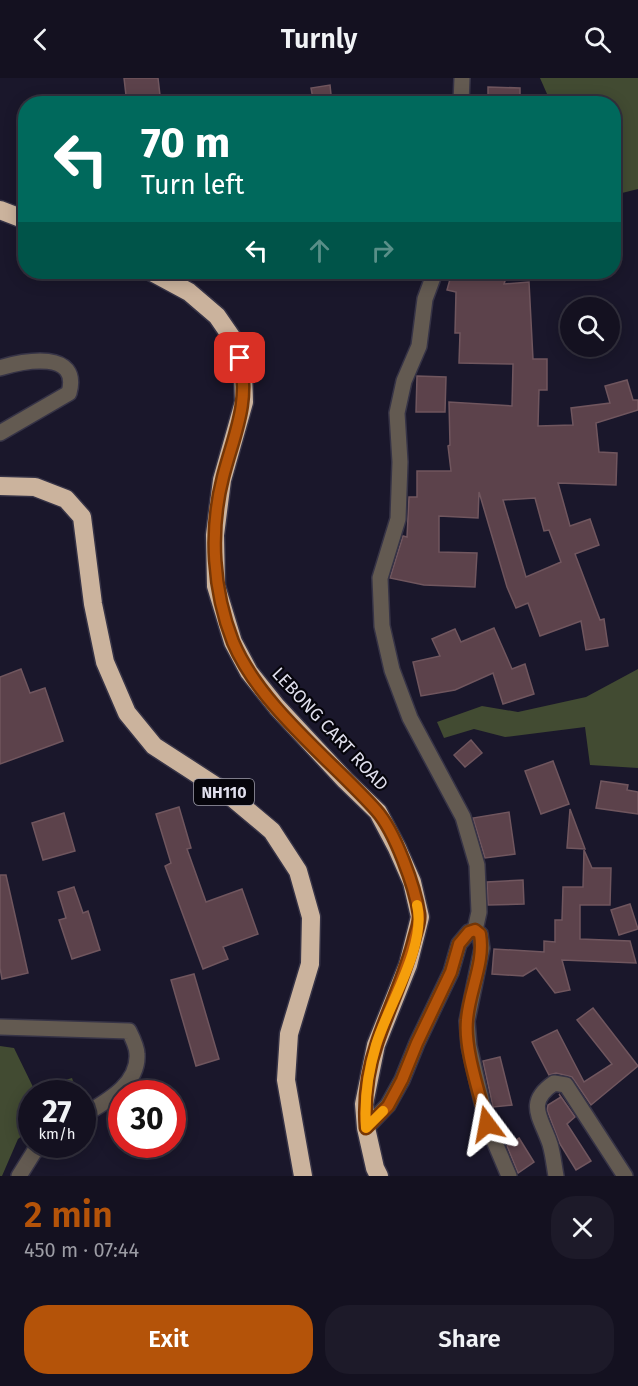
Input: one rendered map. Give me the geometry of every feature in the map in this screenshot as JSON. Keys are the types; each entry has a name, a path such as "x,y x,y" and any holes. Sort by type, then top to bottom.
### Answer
{"highway":[{"path":"0,210 18,217"},
{"name":"LEBONG CART ROAD","path":"165,279 189,292 217,316 237,345 243,371 244,402 222,480 215,535 216,586 233,642 249,672 278,707 345,780 378,812 412,882 420,917 408,965 376,1045 364,1104 366,1128 379,1176"},
{"name":"NH110","path":"0,486 35,487 66,499 82,517 93,604 105,662 127,713 154,746 228,794 272,831 297,871 311,917 310,964 289,1034 286,1080 303,1176"}],"street":[{"path":"461,96 462,78"},
{"path":"432,279 425,299 419,346 404,381 397,413 400,462 398,519 380,578 382,626 392,670 410,718 463,817 477,866 479,912 475,930"},
{"path":"0,368 47,361 59,363 68,371 71,383 69,393 0,434"},
{"path":"366,1128 388,1106 451,972 459,944 469,932 475,930"},
{"path":"475,930 480,934 482,948 466,1021 469,1046 487,1124 509,1176"},
{"path":"0,1027 129,1031 138,1053 133,1078 96,1108"},
{"path":"556,1176 550,1145 537,1111 537,1101 543,1090 554,1083 566,1085 625,1176"},
{"path":"19,1176 30,1158"}],"green space":[{"path":"540,78 638,78 638,189 621,193 621,96 548,96"},
{"path":"638,669 638,768 590,765 585,727 505,737 474,729 444,738 437,722 482,706 518,712 586,697"},
{"path":"0,1046 14,1048 30,1080 18,1080 18,1139 0,1176"}],"building":[{"path":"124,78 158,78 160,96 126,96"},
{"path":"330,85 331,96 312,96 311,88"},
{"path":"488,87 520,88 520,96 488,96"},
{"path":"450,279 506,279 504,284 529,282 533,359 547,359 547,390 539,390 538,426 573,425 571,408 610,403 605,386 627,380 633,400 638,400 638,410 596,423 599,452 617,453 616,485 558,483 570,526 590,519 599,545 575,554 600,620 604,619 608,646 586,650 581,621 540,636 528,603 516,608 507,587 479,492 478,518 439,516 439,552 477,553 475,587 424,585 390,578 403,536 407,537 409,497 417,497 417,471 451,471 448,446 450,445 449,402 512,406 513,364 459,363 460,333 455,333 456,292 447,290","holes":["535,498 544,531 549,530 561,562 526,577 503,500"]},
{"path":"417,376 446,377 445,412 416,412"},
{"path":"494,628 512,669 525,664 534,694 503,704 493,673 455,690 421,696 413,662 440,656 432,639 455,629 461,642"},
{"path":"21,669 30,693 45,688 63,741 0,764 0,677"},
{"path":"471,740 482,753 465,767 454,755"},
{"path":"553,761 569,804 541,814 525,771"},
{"path":"601,781 628,785 627,790 638,792 638,814 596,808"},
{"path":"179,807 191,848 187,849 206,902 242,889 258,934 223,947 228,959 203,969 165,866 171,863 156,814"},
{"path":"570,809 585,849 567,848"},
{"path":"509,812 515,854 485,858 473,818"},
{"path":"64,813 75,851 43,860 32,823"},
{"path":"584,850 592,868 611,868 610,905 580,905 580,939 630,941 636,963 562,960 570,990 555,993 536,968 523,976 492,974 494,949 544,952 544,941 555,942 555,920 562,920 563,887 583,887"},
{"path":"0,875 6,875 28,973 2,979 0,968"},
{"path":"523,880 524,904 488,905 487,882"},
{"path":"74,887 83,913 88,911 100,950 72,959 59,920 66,918 58,892"},
{"path":"630,904 638,929 619,935 611,910"},
{"path":"194,974 219,1059 196,1066 171,980"},
{"path":"593,1008 638,1066 591,1105 572,1077 556,1073 549,1075 532,1042 557,1030 584,1082 612,1064 577,1020"},
{"path":"500,1057 512,1105 493,1107 483,1061"},
{"path":"559,1094 575,1117 567,1124 591,1161 576,1170 560,1144 547,1110 548,1105 561,1097"},
{"path":"519,1138 534,1162 518,1173 507,1146"}],"slow traffic":[{"path":"383,1111 366,1128 364,1104 376,1045 408,965 420,917 417,905"}],"route":[{"path":"240,358 243,371 244,402 222,480 215,535 216,586 233,642 249,672 278,707 345,780 378,812 412,882 420,917 408,965 376,1045 364,1104 366,1128 388,1106 451,972 459,944 469,932 475,930 480,934 482,948 466,1021 469,1046 487,1124"}]}
